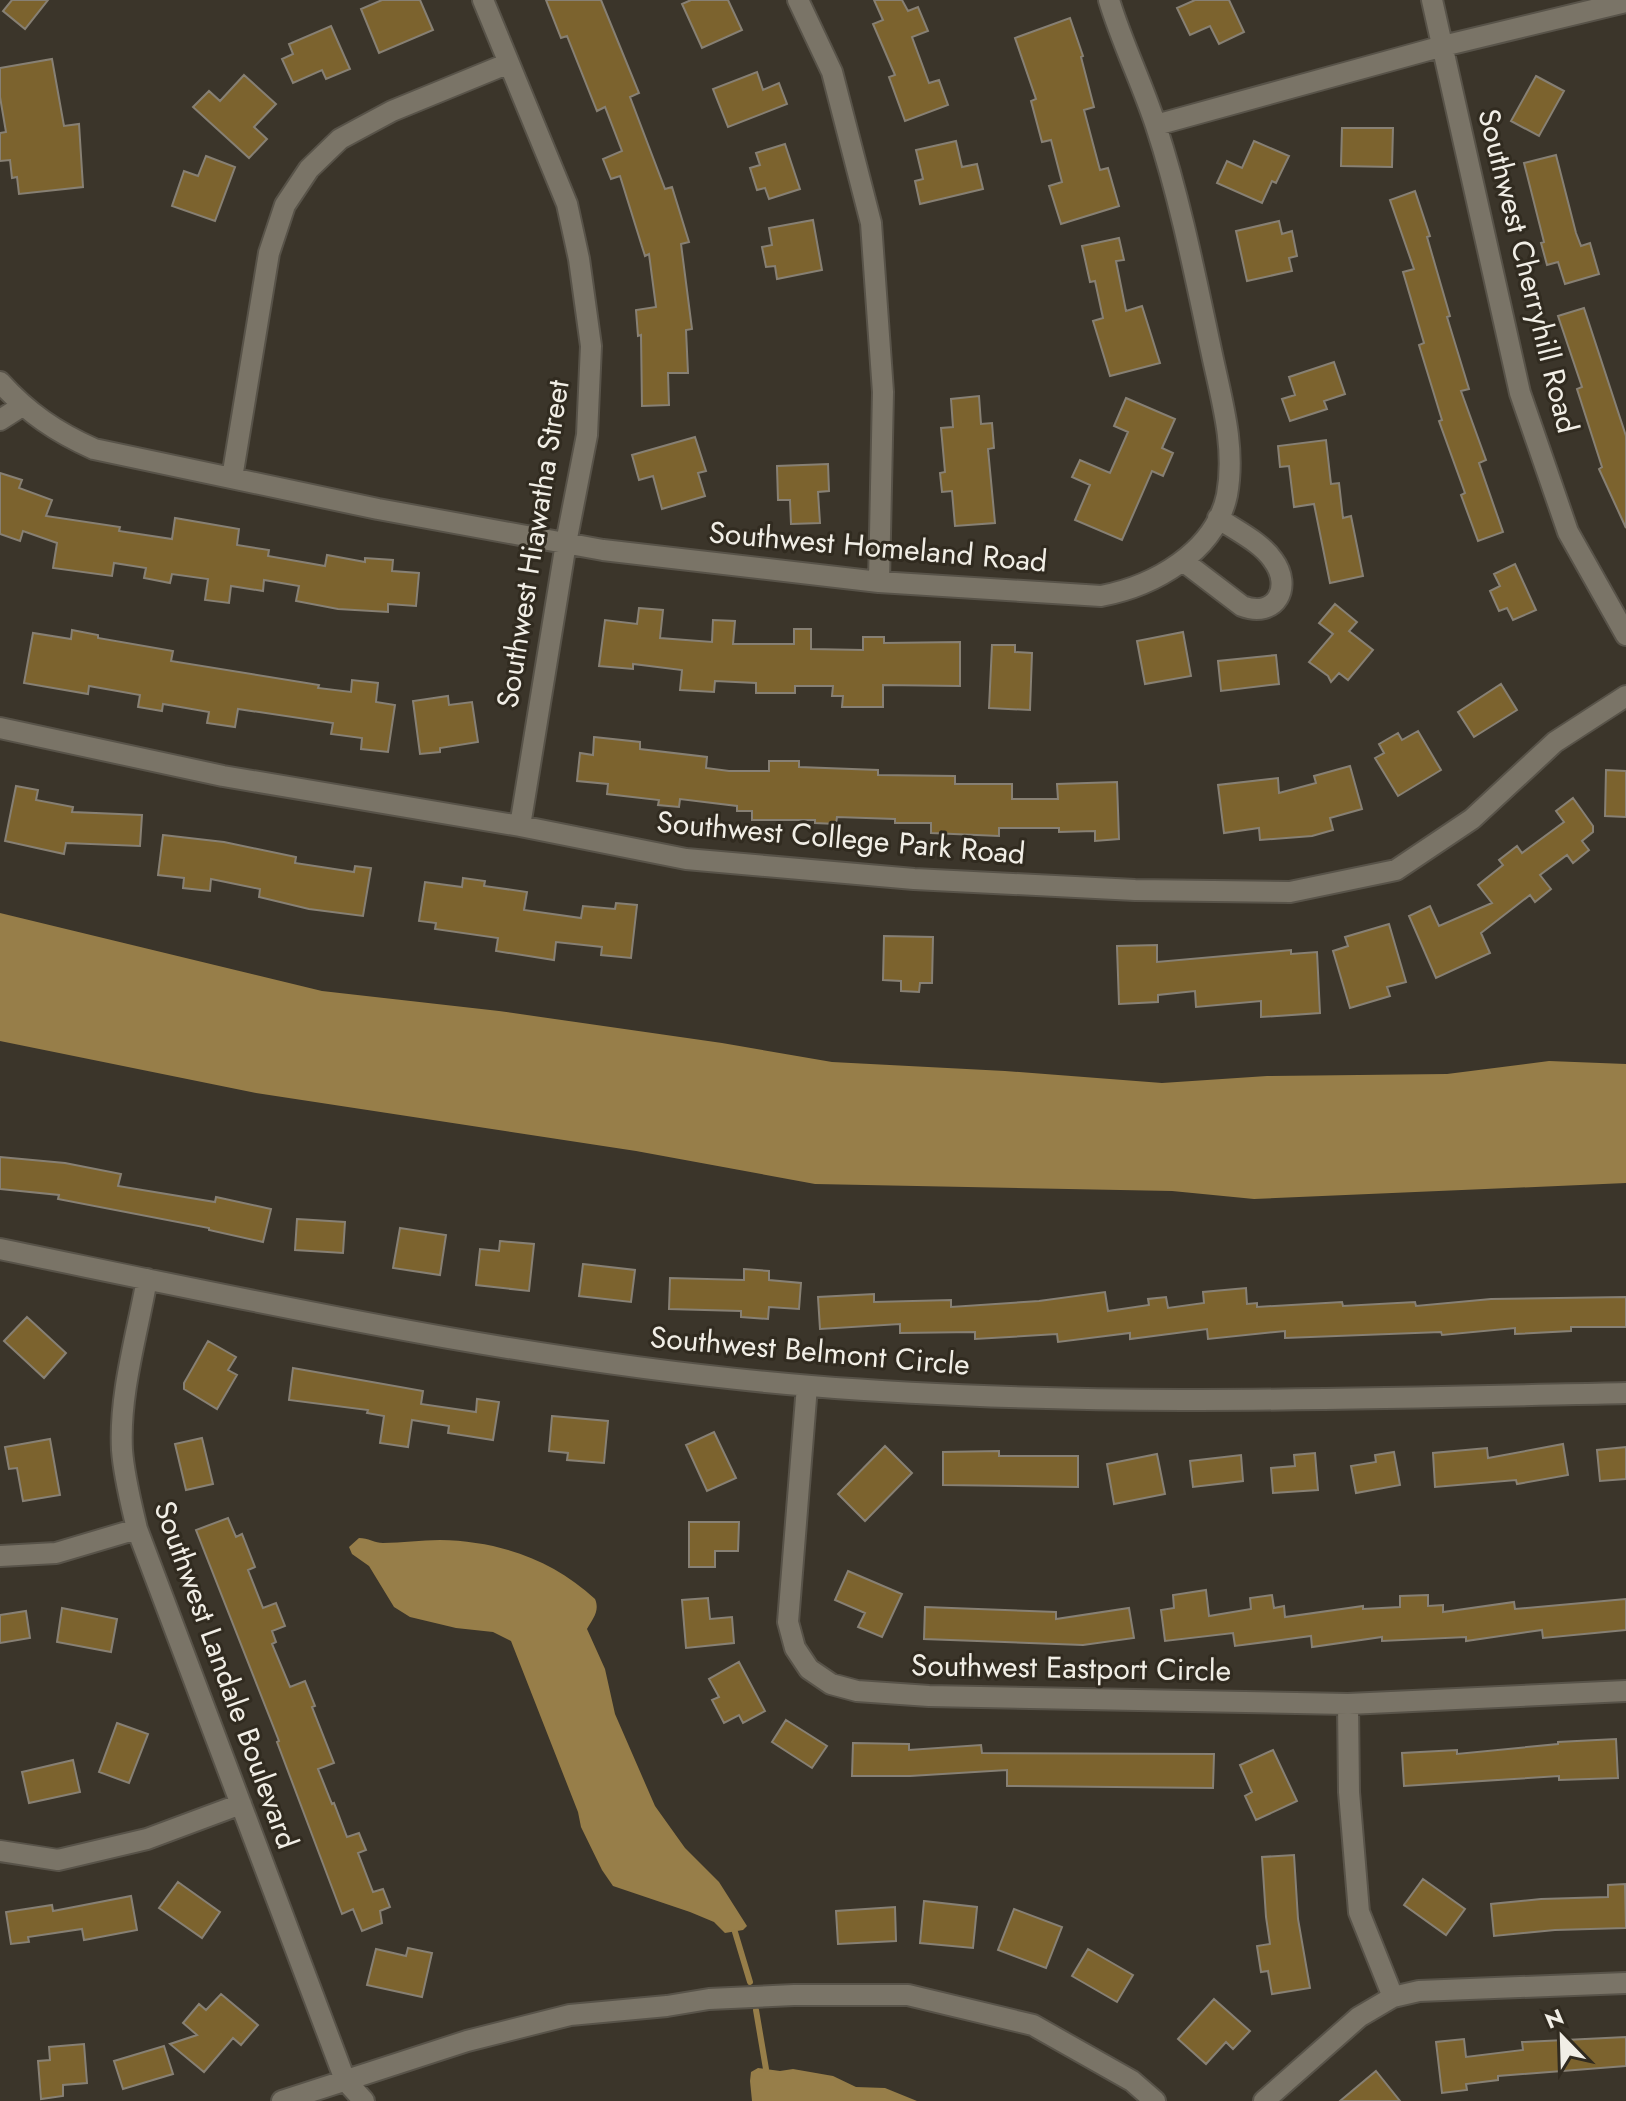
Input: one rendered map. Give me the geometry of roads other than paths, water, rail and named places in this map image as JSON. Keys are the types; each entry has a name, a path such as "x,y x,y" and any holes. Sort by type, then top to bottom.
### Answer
{"street":[{"name":"Southwest Hiawatha Street","path":"483,0 567,204 579,259 591,346 587,435 566,543 520,826"},
{"path":"798,0 832,72 871,223 883,392 879,582"},
{"name":"Southwest Homeland Road","path":"0,382 22,406 62,434 94,449 378,509 603,550 879,582 1101,596 1128,591 1162,576 1183,561 1203,540 1218,518 1227,496 1231,446 1180,208 1156,125 1109,0"},
{"name":"Southwest Cherryhill Road","path":"1432,0 1520,393 1568,532 1626,635"},
{"path":"1156,125 1443,46 1626,2"},
{"path":"232,478 269,253 285,205 309,169 340,139 392,111 509,63"},
{"path":"0,420 22,406"},
{"path":"1183,561 1242,606 1263,610 1273,604 1282,588 1281,577 1271,557 1218,518"},
{"name":"Southwest College Park Road","path":"0,728 223,776 520,826 686,859 914,879 1104,888 1290,892 1396,870 1472,819 1555,742 1626,696"},
{"name":"Southwest Belmont Circle","path":"0,1249 563,1358 807,1386 954,1396 1291,1400 1626,1393"},
{"name":"Southwest Landale Boulevard","path":"147,1279 123,1406 122,1449 126,1485 137,1529 345,2091 364,2101"},
{"name":"Southwest Eastport Circle","path":"807,1386 788,1622 795,1648 809,1669 831,1684 857,1691 929,1696 1348,1704 1626,1691"},
{"path":"0,1556 56,1553 137,1529"},
{"path":"1348,1704 1349,1792 1359,1912 1393,1997"},
{"path":"0,1851 58,1860 147,1839 241,1804"},
{"path":"1264,2101 1359,2017 1393,1997 1419,1991 1626,1983"},
{"path":"282,2101 345,2091 467,2041 570,2015 709,1999 794,1995 908,1995 1033,2025 1132,2081 1155,2101"}],"waterway":[{"path":"735,1932 750,1982"},
{"path":"756,2010 766,2069"}]}
